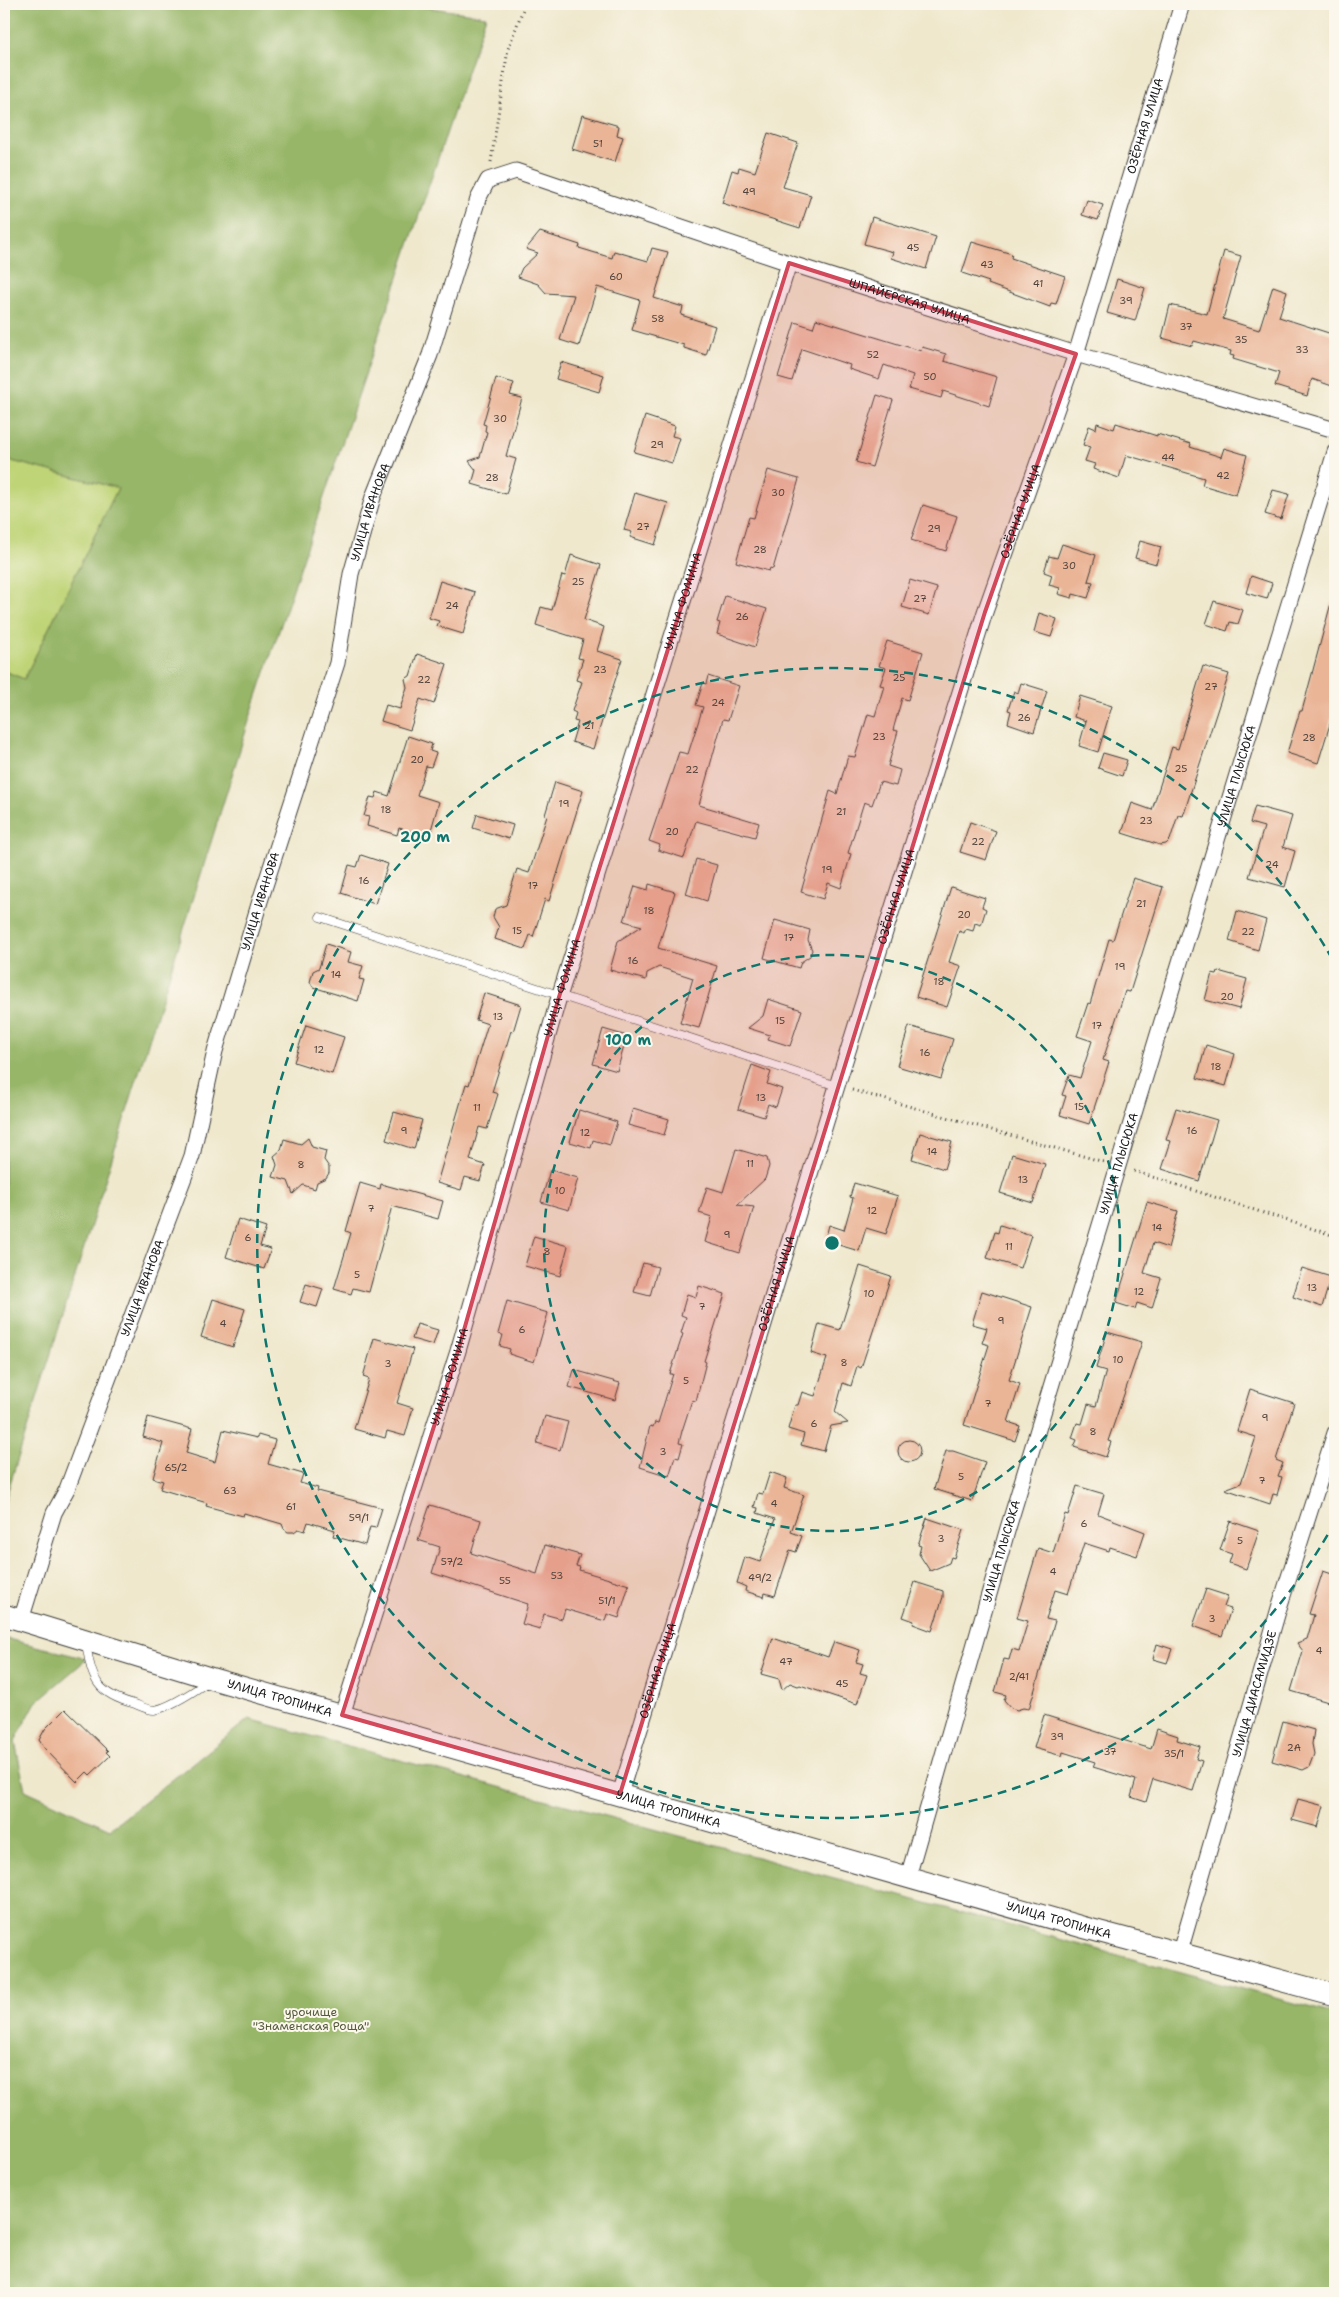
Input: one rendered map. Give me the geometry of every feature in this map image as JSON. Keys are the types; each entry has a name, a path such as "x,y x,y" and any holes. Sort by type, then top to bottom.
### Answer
{"main road":[{"name":"УЛИЦА ТРОПИНКА","path":"13,1618 213,1679 1179,1955 1335,1995"}],"street":[{"name":"ОЗЁРНАЯ УЛИЦА","path":"620,1794 837,1086 985,612 1076,354 1182,4"},
{"name":"ШПАЙЕРСКАЯ УЛИЦА","path":"488,180 516,171 789,263 1076,354 1335,430"},
{"name":"УЛИЦА ИВАНОВА","path":"13,1618 54,1513 67,1489 192,1156 215,1051 260,901 336,663 351,574 373,497 430,355 478,199 488,180"},
{"name":"УЛИЦА ФОМИНА","path":"342,1715 458,1351 559,997 789,263"},
{"name":"УЛИЦА ПЛЫСЮКА","path":"908,1877 1008,1528 1335,452"},
{"name":"УЛИЦА ДИАСАМИДЗЕ","path":"1179,1955 1279,1608 1335,1433"}],"lane":[{"path":"320,917 559,997 837,1086"},
{"path":"85,1639 90,1665 97,1684 114,1698 153,1710 185,1697 213,1679"}],"path":[{"path":"488,180 508,49 525,4"},
{"path":"837,1086 1119,1166 1335,1236"}],"highlighted area":[{"path":"789,263 1076,354 985,612 620,1794 342,1715 458,1351 559,997"}],"green space":[{"path":"4,4 406,4 486,16 254,705 4,1503 4,671 24,679 118,488 4,459"},
{"path":"4,459 118,488 24,679 4,671"},
{"name":"урочище \"Знаменская Роща\"","path":"4,1638 87,1659 36,1702 15,1741 25,1790 110,1829 249,1719 1335,2014 1335,2293 4,2293"}],"building":[{"path":"582,115 619,126 617,135 623,137 615,162 572,149"},
{"path":"768,133 798,143 783,187 811,195 800,228 722,203 732,170 738,172 739,167 755,172"},
{"path":"1087,200 1103,205 1098,220 1082,215"},
{"path":"872,217 936,237 926,269 891,258 893,252 864,244"},
{"path":"540,232 580,245 579,248 612,258 614,251 648,261 652,248 668,252 654,298 683,307 681,315 715,326 706,355 684,348 684,345 632,330 640,300 597,287 579,346 560,340 574,295 546,293 538,284 518,277 522,268 538,253 526,249"},
{"path":"972,242 1012,254 1011,258 1065,276 1056,304 1051,303 1050,307 962,273"},
{"path":"1224,251 1241,256 1223,319 1259,330 1273,286 1287,291 1279,317 1335,335 1335,387 1312,379 1307,396 1275,386 1279,373 1233,359 1234,356 1230,355 1231,351 1194,341 1192,346 1162,338 1170,305 1207,314"},
{"path":"1117,279 1145,288 1135,321 1107,313"},
{"path":"816,319 921,351 922,347 946,354 944,361 997,377 989,406 943,391 941,398 909,389 913,375 884,365 879,379 849,369 850,365 802,349 792,381 778,377 795,322 813,328"},
{"path":"561,362 604,375 599,392 556,379"},
{"path":"496,378 514,383 510,395 522,398 506,456 516,459 506,494 472,484 476,470 469,461 480,457 487,432 485,431 486,425 483,424"},
{"path":"877,395 893,400 872,467 856,462"},
{"path":"645,416 675,426 672,436 680,438 672,463 634,452"},
{"path":"1097,423 1114,429 1116,423 1157,436 1157,434 1191,444 1190,447 1221,457 1224,448 1247,455 1236,495 1202,485 1204,478 1126,455 1119,478 1093,469 1095,464 1085,461 1090,447 1083,445 1089,426 1096,429"},
{"path":"768,470 799,479 773,569 770,568 769,571 736,562 749,517 754,518"},
{"path":"1273,490 1289,494 1281,519 1265,514"},
{"path":"635,493 668,503 655,545 630,537 632,532 624,530"},
{"path":"923,505 957,516 946,551 911,540"},
{"path":"1140,541 1161,547 1156,564 1135,558"},
{"path":"1062,544 1096,555 1088,581 1093,582 1088,598 1073,594 1072,598 1058,594 1060,588 1049,585 1052,575 1044,572 1049,556 1057,558"},
{"path":"571,555 601,565 584,620 604,627 597,651 622,659 593,749 572,742 578,722 574,721 576,713 572,711 582,682 576,680 583,659 578,658 583,640 536,625 541,607 552,610 562,575 565,576"},
{"path":"1251,576 1272,583 1267,599 1246,593"},
{"path":"910,580 937,588 929,615 902,607"},
{"path":"440,581 475,592 463,634 437,626 439,621 429,618"},
{"path":"725,596 767,609 755,647 717,634 720,623 717,622"},
{"path":"1214,601 1243,610 1238,624 1230,622 1227,631 1206,624"},
{"path":"1331,603 1335,604 1335,708 1318,763 1287,753 1300,711 1302,711"},
{"path":"1039,613 1057,619 1051,637 1034,632"},
{"path":"887,641 923,652 908,700 902,698 893,730 898,731 888,766 900,770 896,786 880,782 872,805 864,802 848,853 851,854 841,888 828,883 823,899 801,892 830,791 837,794 848,756 855,757 868,714 875,716 884,686 880,685 886,668 879,666"},
{"path":"417,654 447,664 434,704 420,699 410,730 381,721 386,705 400,709 407,687 405,679 410,676"},
{"path":"1203,666 1229,674 1183,816 1178,815 1170,840 1166,844 1160,845 1122,833 1132,803 1152,810 1172,747 1178,749"},
{"path":"708,676 739,686 728,720 723,719 699,805 759,823 755,837 696,821 684,858 658,850 660,845 649,841 679,752 688,754 703,707 696,705 703,683 706,684"},
{"path":"1021,683 1047,691 1034,732 1008,723 1011,711 1008,710 1014,691 1018,693"},
{"path":"1080,696 1112,706 1098,752 1079,746 1086,721 1074,717"},
{"path":"408,736 432,744 430,751 436,753 431,767 426,766 417,795 439,802 429,837 399,828 397,835 367,826 369,817 364,816 370,797 375,798 377,792 389,796"},
{"path":"1103,753 1127,760 1122,776 1098,768"},
{"path":"555,782 583,791 549,901 545,899 533,937 530,935 525,949 495,939 499,927 493,917 495,909 506,905 517,869 529,873 547,816 545,815"},
{"path":"1255,806 1292,816 1283,847 1295,851 1285,887 1249,877 1264,827 1250,823"},
{"path":"477,814 513,825 509,839 473,828"},
{"path":"970,822 996,831 986,860 960,852"},
{"path":"361,855 388,864 375,904 341,893 349,865 357,867"},
{"path":"696,859 717,865 707,901 686,894"},
{"path":"1133,878 1163,887 1130,992 1125,991 1103,1060 1109,1062 1089,1124 1060,1115 1066,1096 1062,1095 1069,1075 1080,1078 1092,1041 1077,1036 1088,1003 1090,1004 1109,939 1113,940"},
{"path":"649,884 675,892 658,948 717,966 699,1028 680,1023 693,978 659,967 647,973 646,980 610,970 618,941 642,926 624,921 635,886 648,890"},
{"path":"951,887 985,898 982,907 986,909 981,925 975,923 973,931 966,929 964,933 959,931 949,962 961,966 947,1007 916,997"},
{"path":"1237,911 1266,920 1258,950 1229,941"},
{"path":"775,920 810,930 808,940 812,950 810,956 801,962 799,968 764,958"},
{"path":"326,944 351,952 348,962 363,966 359,979 364,980 358,1001 313,987 310,982 313,971 319,968"},
{"path":"1218,971 1247,979 1239,1009 1205,1000 1212,973 1217,974"},
{"path":"484,993 521,1005 492,1092 498,1094 487,1129 479,1127 470,1160 485,1165 480,1181 465,1177 461,1190 437,1183 466,1084 469,1085 488,1024 476,1020"},
{"path":"768,999 802,1010 790,1046 768,1039 770,1035 748,1028 763,1016"},
{"path":"306,1025 344,1037 332,1074 294,1062"},
{"path":"909,1026 953,1039 941,1079 897,1066"},
{"path":"603,1029 627,1036 617,1071 593,1064"},
{"path":"1206,1045 1235,1054 1226,1086 1197,1078"},
{"path":"752,1065 771,1072 767,1084 782,1089 776,1107 768,1104 764,1117 738,1109"},
{"path":"633,1108 669,1119 664,1135 628,1125"},
{"path":"1176,1108 1217,1120 1199,1181 1162,1169 1171,1141 1166,1140"},
{"path":"579,1110 617,1122 610,1145 593,1140 591,1148 570,1142"},
{"path":"394,1112 422,1120 414,1149 386,1140"},
{"path":"920,1133 952,1142 944,1169 912,1159"},
{"path":"308,1138 312,1147 326,1151 324,1160 329,1167 329,1173 326,1178 317,1182 315,1189 303,1185 293,1194 288,1181 273,1177 277,1165 274,1156 281,1150 284,1139 301,1144"},
{"path":"736,1149 767,1158 769,1166 765,1179 737,1205 754,1207 740,1253 705,1242 712,1217 699,1213 707,1187 723,1192"},
{"path":"1012,1154 1045,1164 1033,1203 1000,1193"},
{"path":"550,1170 578,1178 569,1210 541,1202"},
{"path":"360,1183 380,1189 381,1184 443,1201 438,1219 392,1206 369,1292 353,1288 351,1294 334,1289 351,1233 346,1231"},
{"path":"854,1183 898,1196 886,1234 866,1228 859,1251 825,1241 829,1225 844,1230 853,1198 850,1197"},
{"path":"1147,1202 1178,1211 1168,1248 1153,1243 1144,1273 1161,1278 1152,1308 1137,1303 1135,1309 1116,1303"},
{"path":"238,1219 266,1228 260,1246 271,1249 264,1269 226,1257"},
{"path":"1000,1225 1031,1235 1020,1268 987,1258 995,1232 998,1233"},
{"path":"534,1236 568,1246 560,1276 525,1266"},
{"path":"643,1263 658,1267 650,1296 634,1292"},
{"path":"860,1266 891,1276 861,1368 857,1366 851,1386 843,1383 835,1412 848,1423 831,1426 824,1451 801,1445 804,1434 788,1429 795,1405 798,1405 802,1392 815,1396 827,1358 811,1353 819,1324 840,1330"},
{"path":"1302,1268 1331,1277 1322,1307 1293,1297"},
{"path":"306,1284 323,1289 317,1307 300,1302"},
{"path":"699,1286 725,1294 704,1361 706,1362 696,1401 692,1400 682,1431 679,1443 683,1444 679,1458 675,1457 669,1476 640,1467 650,1426 653,1427 655,1422 658,1423 673,1374 670,1374 683,1334 681,1333 686,1317 681,1315 687,1294 696,1297"},
{"path":"982,1291 1032,1307 1009,1380 1020,1384 1008,1422 1020,1426 1015,1441 964,1425 989,1345 982,1343 987,1328 972,1324"},
{"path":"213,1299 245,1309 233,1347 201,1337"},
{"path":"507,1301 548,1313 534,1362 509,1354 510,1349 500,1346 503,1335 498,1334"},
{"path":"417,1324 438,1330 433,1345 412,1339"},
{"path":"1107,1332 1142,1342 1108,1441 1111,1442 1106,1457 1074,1447 1077,1440 1072,1438 1077,1423 1082,1424 1088,1404 1096,1406 1106,1371 1096,1368"},
{"path":"374,1338 413,1349 397,1403 413,1408 405,1436 387,1431 385,1438 354,1429 369,1379 363,1377"},
{"path":"574,1370 620,1383 615,1400 569,1387"},
{"path":"1250,1389 1294,1403 1276,1460 1283,1463 1278,1476 1282,1477 1277,1495 1273,1494 1270,1504 1225,1489 1241,1483 1256,1437 1237,1431"},
{"path":"545,1416 568,1422 560,1450 537,1443"},
{"path":"148,1417 192,1429 186,1453 215,1462 223,1430 257,1438 258,1435 275,1440 268,1464 303,1474 300,1483 318,1488 317,1491 382,1508 376,1528 370,1527 365,1545 333,1536 335,1530 308,1522 305,1531 298,1529 294,1532 288,1532 282,1524 244,1513 243,1516 206,1506 207,1503 160,1489 163,1481 153,1478 163,1443 143,1437"},
{"path":"909,1440 919,1447 920,1451 913,1461 909,1462 899,1455 898,1451 905,1441"},
{"path":"946,1451 953,1451 985,1462 972,1501 934,1489"},
{"path":"770,1472 787,1478 784,1488 804,1495 791,1532 802,1536 796,1552 790,1550 775,1596 765,1593 764,1597 745,1591 746,1587 737,1583 745,1557 760,1562 775,1519 757,1513 758,1508 754,1507 758,1493 763,1494"},
{"path":"1077,1486 1104,1494 1098,1514 1145,1532 1137,1556 1110,1547 1109,1551 1084,1543 1068,1594 1055,1590 1046,1619 1055,1621 1029,1709 1017,1710 1011,1708 1004,1700 1006,1695 995,1692 1004,1659 1009,1660 1012,1649 1019,1651 1028,1621 1017,1618 1038,1548 1053,1553 1065,1514 1068,1515"},
{"path":"430,1505 481,1520 471,1553 537,1574 545,1545 580,1555 576,1566 580,1567 579,1570 629,1585 619,1618 607,1614 605,1621 565,1609 562,1619 544,1614 540,1629 522,1624 528,1604 432,1573 440,1547 418,1540"},
{"path":"927,1518 963,1530 954,1558 951,1557 949,1563 930,1571 919,1554 921,1546 918,1545"},
{"path":"1230,1521 1259,1531 1246,1569 1229,1563 1232,1554 1220,1550"},
{"path":"1323,1571 1335,1575 1335,1704 1291,1691 1303,1651 1297,1643 1307,1639 1314,1615 1309,1614"},
{"path":"915,1582 943,1591 943,1597 932,1631 913,1624 914,1621 903,1617"},
{"path":"1206,1589 1228,1596 1224,1607 1231,1609 1222,1636 1193,1626"},
{"path":"773,1638 828,1657 834,1642 860,1650 856,1662 863,1664 860,1673 867,1675 857,1704 790,1683 782,1690 779,1679 761,1674"},
{"path":"1157,1644 1172,1649 1167,1663 1153,1659"},
{"path":"65,1709 108,1751 106,1752 110,1756 90,1775 87,1772 77,1782 45,1749 39,1740 45,1729"},
{"path":"1044,1715 1151,1749 1157,1729 1178,1736 1177,1740 1200,1747 1196,1759 1202,1761 1193,1791 1153,1779 1146,1802 1131,1797 1136,1780 1093,1767 1095,1762 1063,1752 1062,1756 1034,1748"},
{"path":"1283,1721 1314,1730 1312,1744 1314,1754 1309,1767 1303,1770 1272,1761"},
{"path":"1298,1799 1324,1806 1318,1827 1292,1820"}]}
